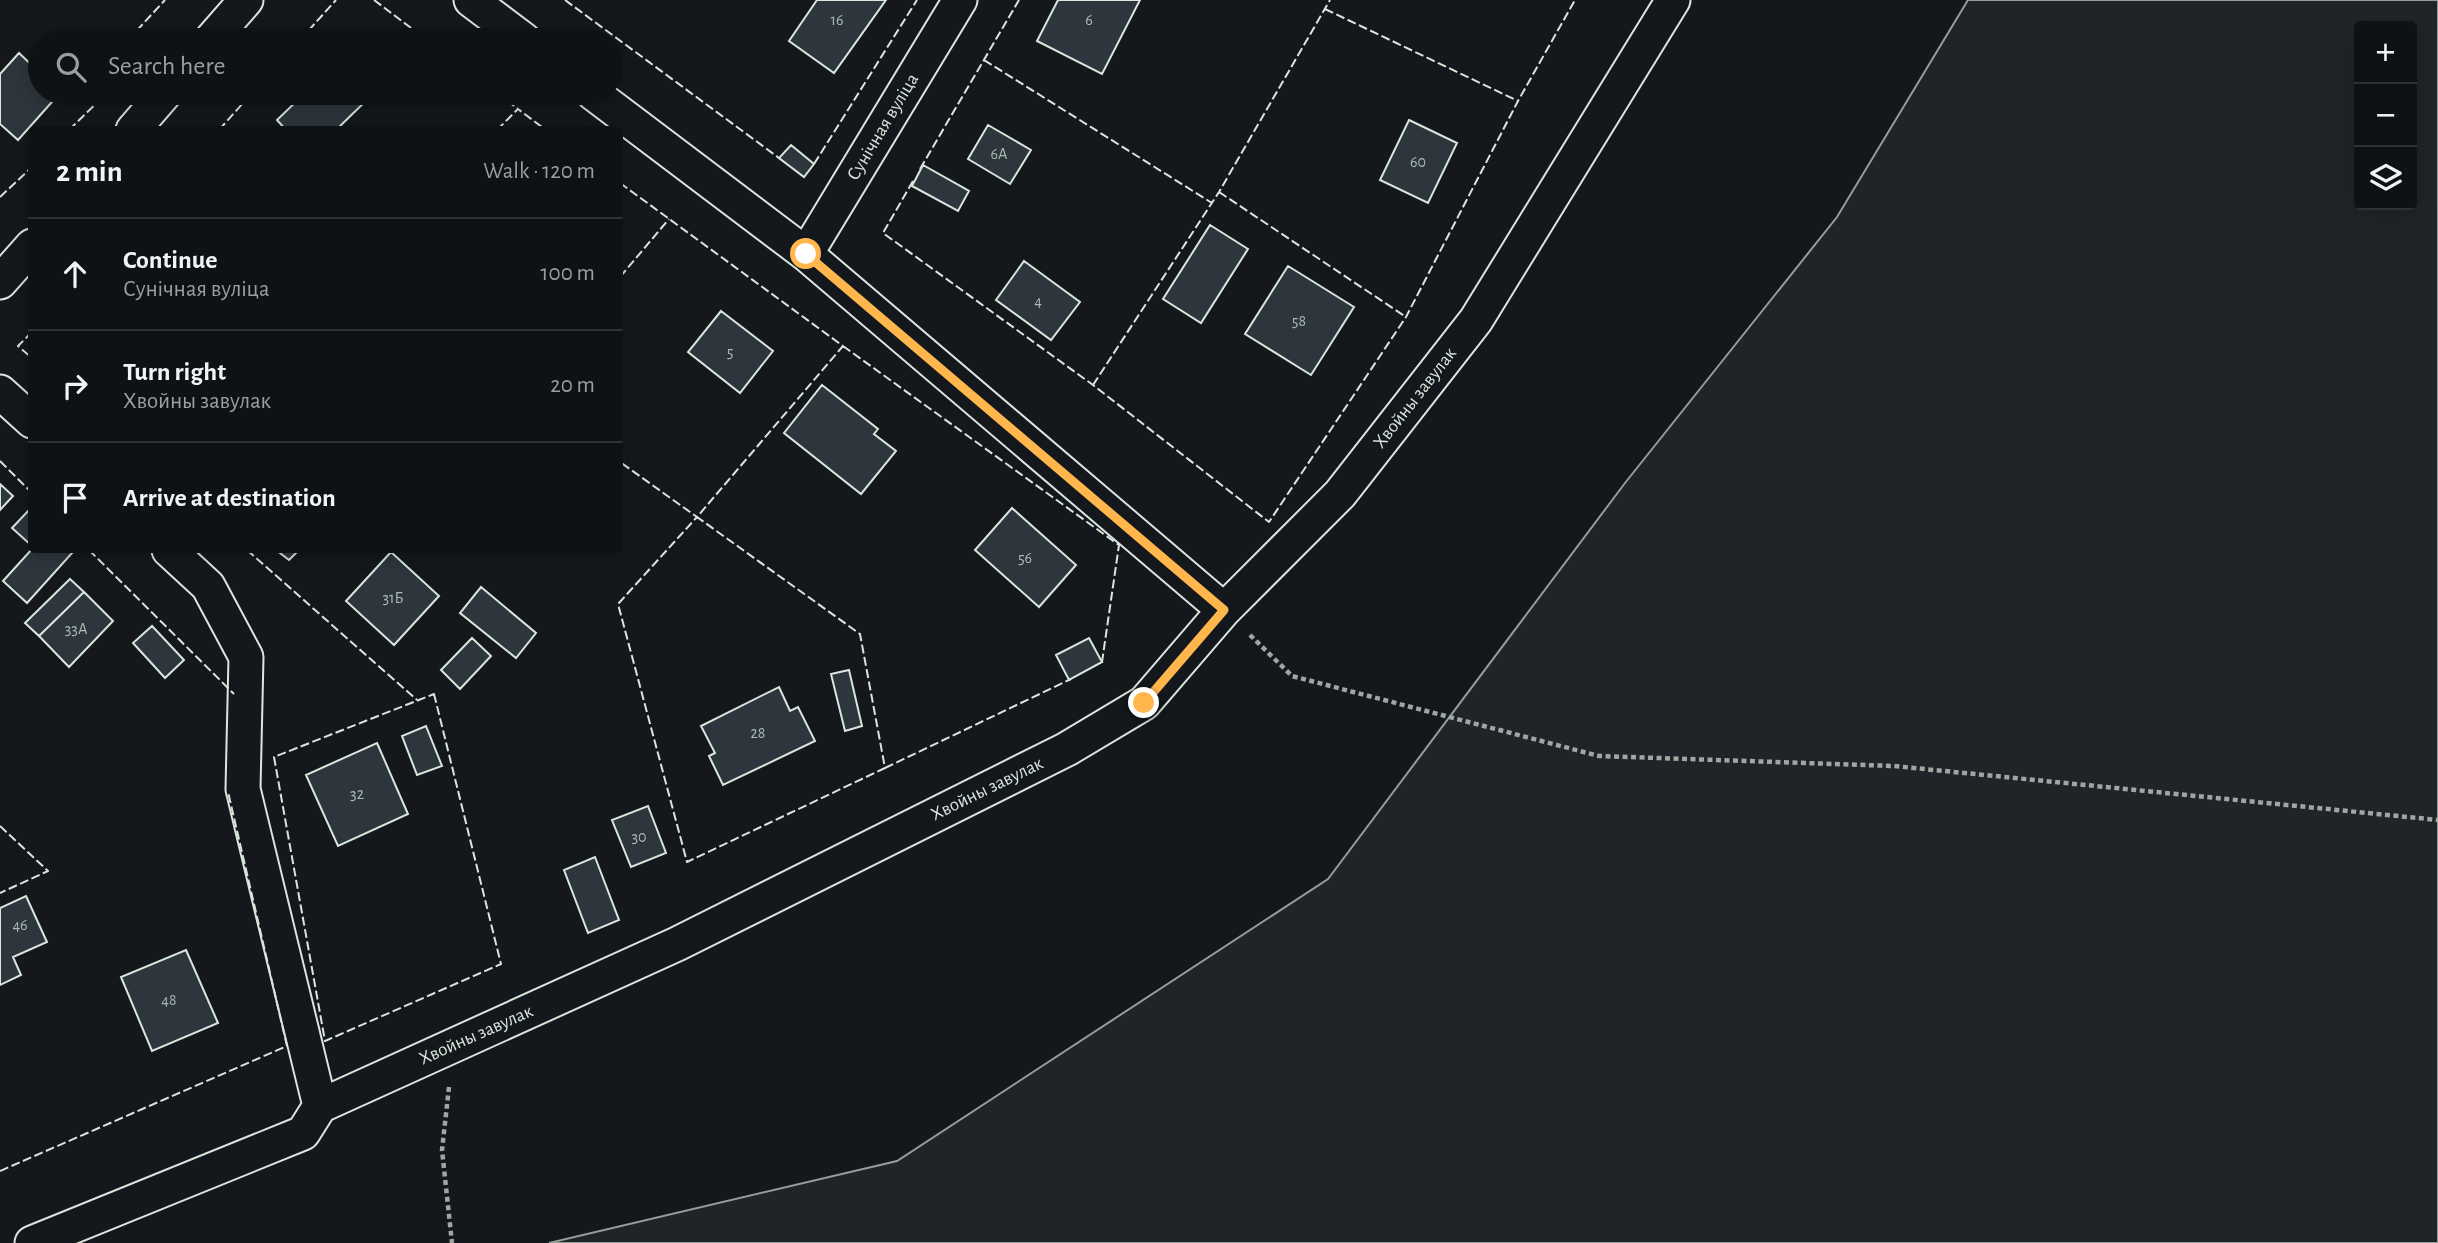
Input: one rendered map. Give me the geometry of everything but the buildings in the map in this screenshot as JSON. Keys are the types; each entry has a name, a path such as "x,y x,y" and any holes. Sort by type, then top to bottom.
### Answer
{"street":[{"path":"222,28 246,0"},
{"path":"471,0 508,28"},
{"name":"Сунічная вуліца","path":"806,254 960,0"},
{"name":"Хвойны завулак","path":"320,1105 677,944 1068,750 1144,703 1224,610 1340,494 1476,320 1673,0"},
{"path":"136,126 155,105"},
{"path":"609,105 806,254 1224,610"},
{"path":"0,282 28,250"},
{"path":"0,392 28,417"},
{"path":"32,1243 303,1133 320,1105 243,789 246,657 208,586 172,553"}],"path":[{"path":"1224,610 1292,676 1600,756 1894,766 2438,820"},
{"path":"452,1243 442,1150 454,1045"}],"shaded area":[{"path":"1968,0 2438,0 2438,1243 549,1243 897,1161 1328,879 1625,483 1837,217"}],"fence":[{"path":"139,28 165,0"},
{"path":"311,28 336,0"},
{"path":"374,0 411,28"},
{"path":"565,0 603,28"},
{"path":"814,164 917,0"},
{"path":"920,169 1019,0"},
{"path":"1093,385 1219,192 1330,0"},
{"path":"913,181 883,233 1093,385 1269,522 1406,317 1518,101 1575,0"},
{"path":"1325,9 1518,101"},
{"path":"623,43 779,158"},
{"path":"984,60 1212,203"},
{"path":"73,126 95,105"},
{"path":"223,126 241,105"},
{"path":"513,105 518,109"},
{"path":"501,126 518,109 541,126"},
{"path":"0,197 28,171"},
{"path":"623,185 843,346 697,517"},
{"path":"1219,192 1406,317"},
{"path":"623,273 669,219"},
{"path":"28,336 18,346 28,355"},
{"path":"843,346 1119,545 1102,662 1099,664"},
{"path":"0,461 28,489"},
{"path":"623,464 697,517"},
{"path":"697,517 860,634 885,768 687,862 618,604 697,517"},
{"path":"92,553 234,694"},
{"path":"250,553 417,700"},
{"path":"885,768 1071,679"},
{"path":"434,694 501,964 325,1041 274,757 434,694"},
{"path":"0,1171 287,1046 228,792"},
{"path":"0,826 48,871 0,893"}],"route":[{"path":"806,254 1224,610 1144,703"}]}
